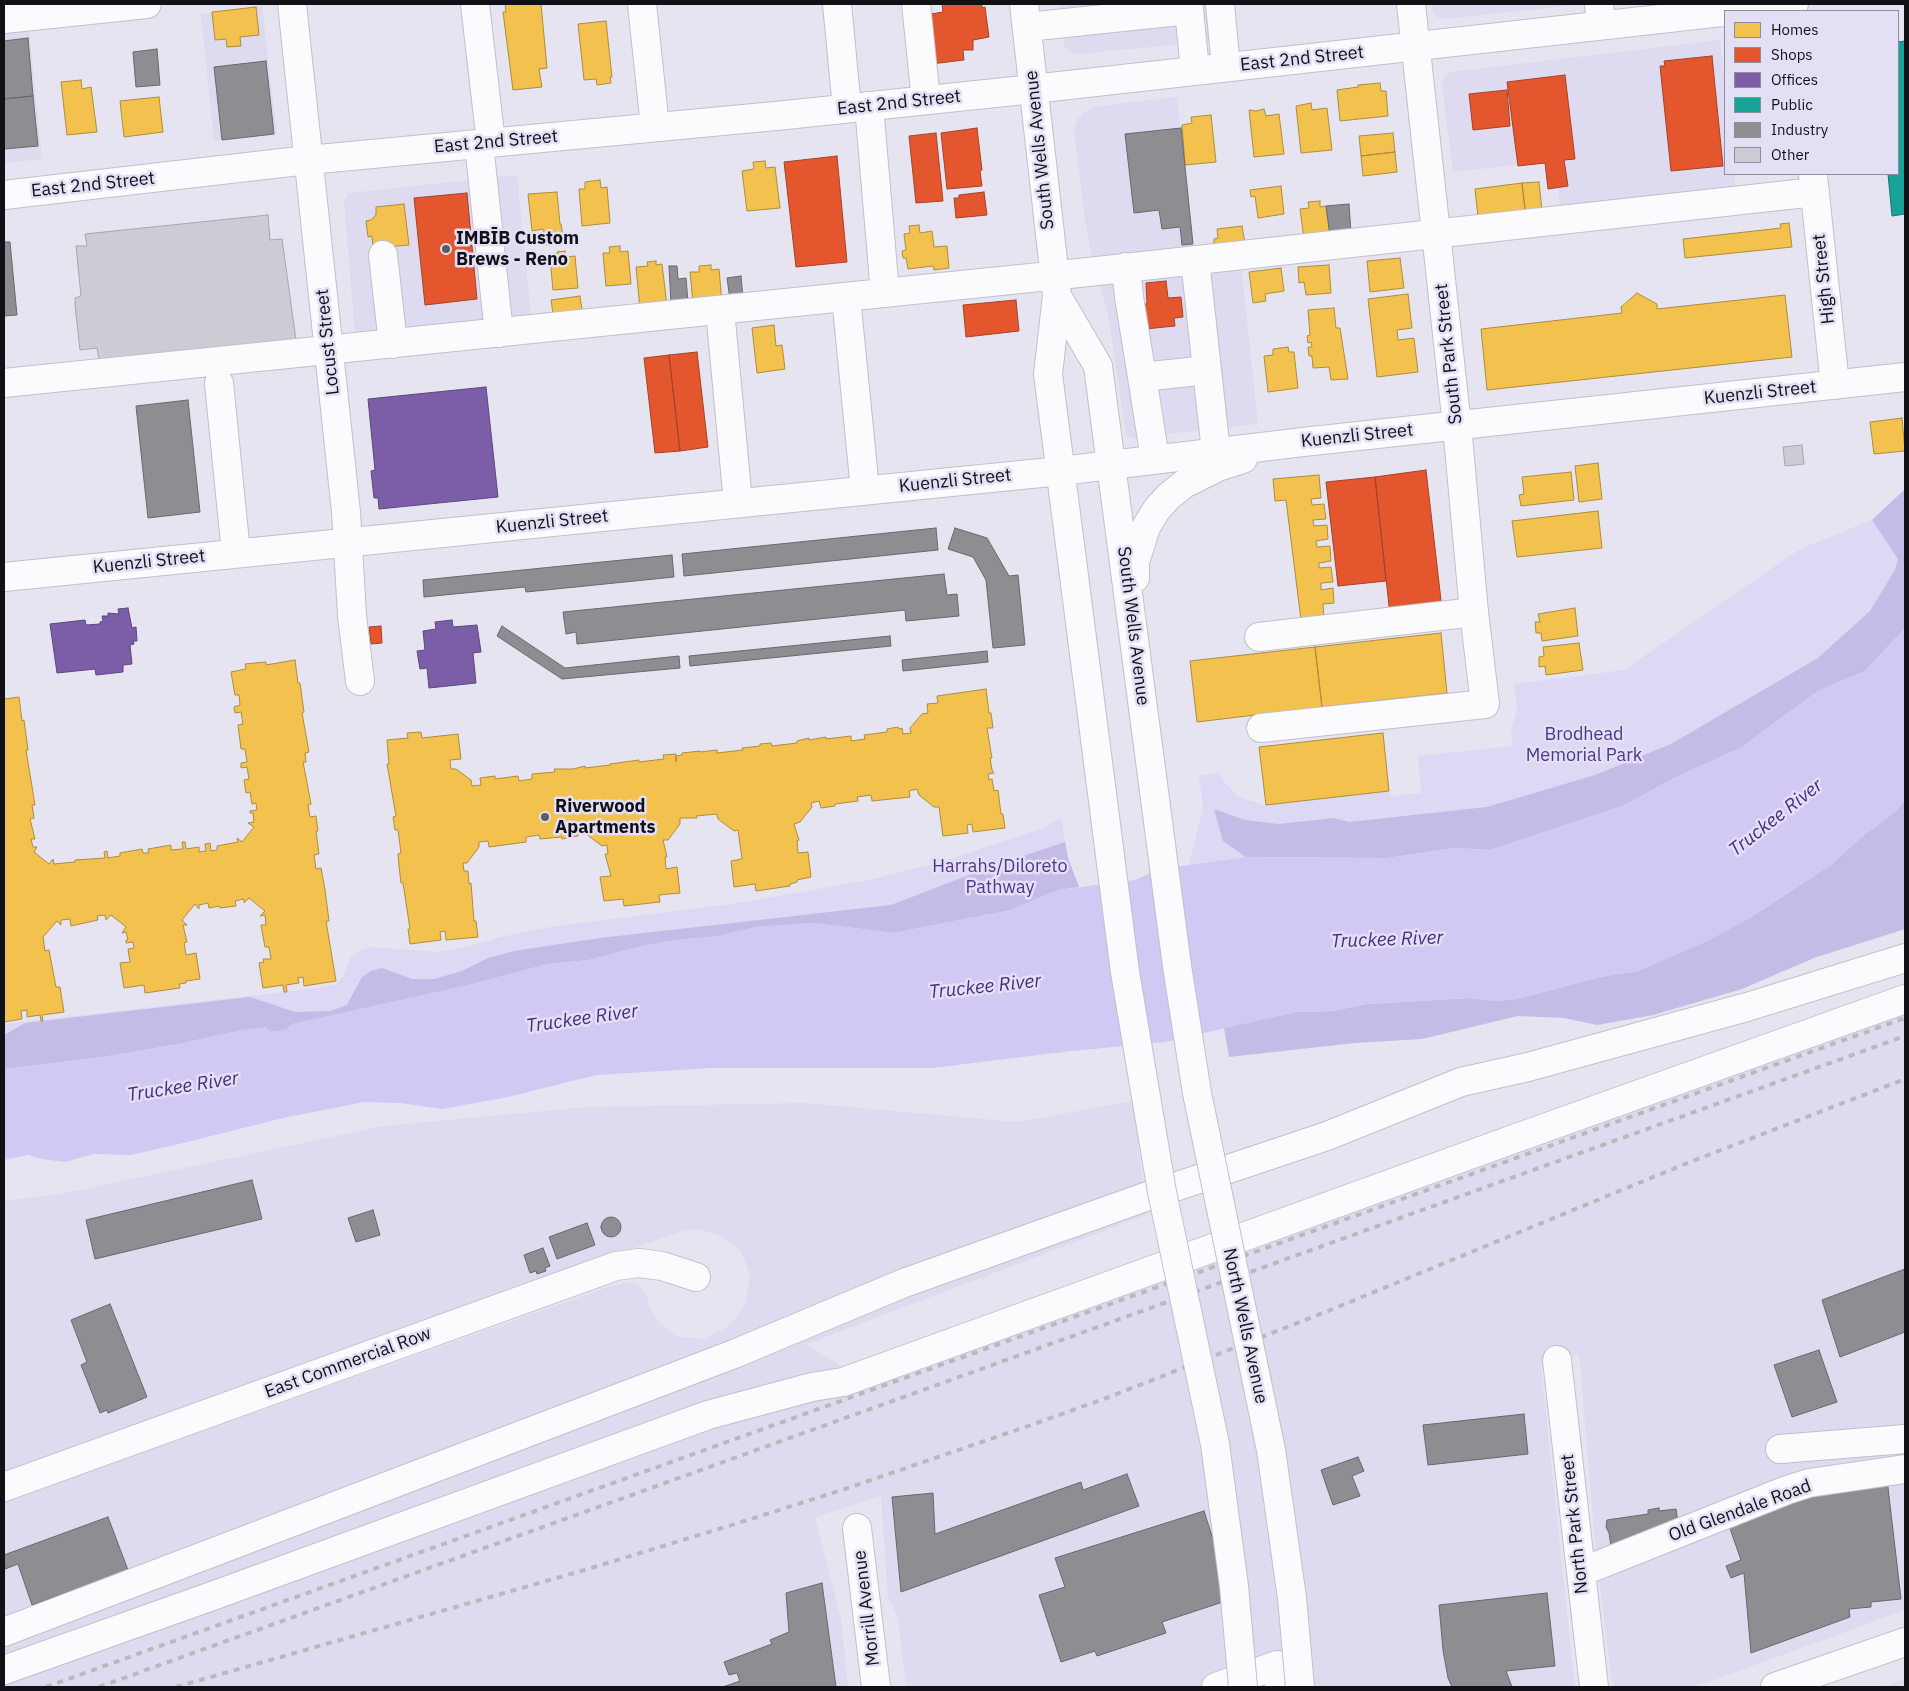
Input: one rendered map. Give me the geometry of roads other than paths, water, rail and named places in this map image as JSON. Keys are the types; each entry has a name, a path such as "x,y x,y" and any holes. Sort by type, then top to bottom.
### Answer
{"main road":[{"path":"4,19 147,4"},
{"name":"Locust Street","path":"292,4 349,542 352,616 360,681"},
{"path":"475,4 499,333"},
{"path":"642,4 655,127"},
{"path":"837,4 858,107 885,293"},
{"path":"916,4 926,100"},
{"path":"1220,4 1226,67"},
{"name":"South Park Street","path":"1261,728 1485,704 1411,4"},
{"name":"East 2nd Street","path":"4,195 308,160 858,107 1416,47 1600,14 1795,4"},
{"path":"1025,15 1188,10 1194,70"},
{"name":"South Wells Avenue","path":"1025,15 1056,286 1048,374 1125,972 1162,1192 1216,1444 1234,1586 1243,1687"},
{"path":"4,383 885,293 1056,286 1126,267 1436,234 1814,183"},
{"name":"High Street","path":"1814,183 1835,385"},
{"path":"383,255 393,344"},
{"path":"1195,260 1216,452"},
{"path":"1126,267 1129,297 1155,459"},
{"name":"South Wells Avenue","path":"1056,286 1098,366 1177,966"},
{"path":"846,297 864,490"},
{"path":"720,310 738,503"},
{"path":"1142,377 1207,370"},
{"name":"Kuenzli Street","path":"4,577 1061,471 1216,452 1905,377"},
{"path":"219,383 236,553"},
{"path":"1133,630 1135,562 1146,527 1157,509 1168,496 1192,480 1218,467 1288,444"},
{"path":"1259,637 1474,612"},
{"path":"4,1632 734,1354 904,1283 1148,1196 1327,1136 1460,1082 1528,1067 1747,1007 1905,958"},
{"name":"North Wells Avenue","path":"1177,966 1197,1093 1271,1450 1292,1598 1300,1687"},
{"path":"4,1670 708,1415 812,1387 843,1382 1905,999"},
{"name":"East Commercial Row","path":"4,1487 616,1266 639,1263 662,1266 696,1277"},
{"name":"North Park Street","path":"1557,1360 1594,1687"},
{"path":"1780,1448 1905,1439"},
{"name":"Old Glendale Road","path":"1581,1572 1802,1485 1905,1469"},
{"name":"Morrill Avenue","path":"857,1528 876,1687"},
{"path":"1775,1687 1905,1642"},
{"path":"1216,1687 1278,1676"}],"water":[{"name":"Truckee River","path":"1905,628 1905,800 1895,812 1859,839 1831,865 1751,917 1709,940 1638,971 1600,977 1517,999 1496,1001 1470,998 1367,1004 1332,1011 1296,1012 1165,1042 932,1068 712,1068 596,1075 508,1097 442,1109 400,1103 364,1102 283,1118 131,1155 93,1154 65,1162 41,1159 28,1155 4,1160 4,1069 103,1057 179,1044 242,1030 265,1027 271,1032 286,1030 293,1024 465,986 548,964 589,960 642,946 675,940 719,936 756,927 813,923 894,933 1011,910 1058,890 1135,880 1157,870 1246,857 1388,858 1454,848 1490,850 1625,805 1672,779 1742,747 1818,691 1865,671"}],"railway":[{"path":"46,1687 1905,1018"},
{"path":"99,1687 1905,1036"},
{"path":"176,1687 588,1569 735,1524 845,1489 1037,1423 1109,1397 1328,1311 1685,1164 1905,1079"}],"place":[{"name":"IMBĪB Custom Brews - Reno","path":"446,249"},
{"name":"Riverwood Apartments","path":"545,817"}],"park label":[{"name":"Brodhead Memorial Park","path":"1584,745"},
{"name":"Harrahs/Diloreto Pathway","path":"1000,878"}]}
